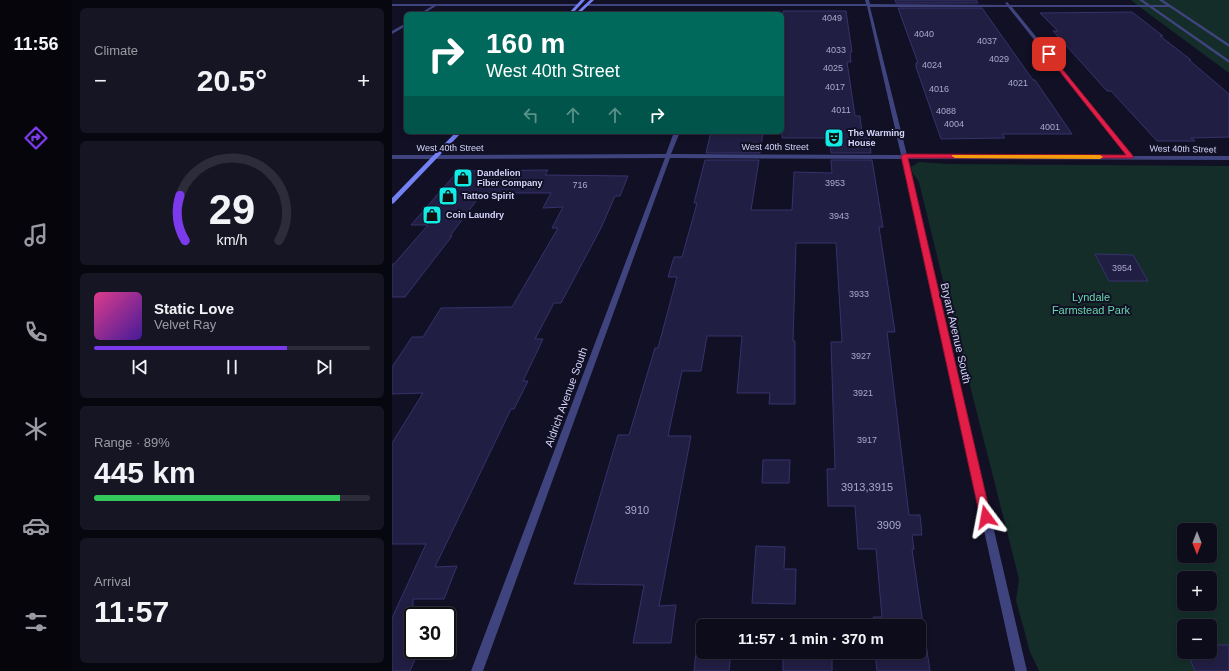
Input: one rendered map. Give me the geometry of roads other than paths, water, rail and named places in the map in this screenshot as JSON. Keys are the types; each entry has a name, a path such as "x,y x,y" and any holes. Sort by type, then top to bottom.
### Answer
{"main road":[{"path":"572,12 583,0"},
{"path":"579,12 592,0"},
{"path":"392,202 457,134"}],"street":[{"path":"424,12 443,0"},
{"path":"721,10 725,0"},
{"name":"Bryant Avenue South","path":"867,0 1021,671"},
{"path":"1005,0 1131,157"},
{"path":"1141,0 1229,62"},
{"path":"1161,0 1229,46"},
{"path":"392,5 578,5"},
{"path":"587,5 1169,6"},
{"path":"392,33 404,25"},
{"name":"Aldrich Avenue South","path":"478,671 675,134"},
{"name":"West 40th Street","path":"392,157 904,156 1229,158"}],"place":[{"name":"The Warming House","path":"834,138"},
{"name":"Dandelion Fiber Company","path":"463,178"},
{"name":"Tattoo Spirit","path":"448,196"},
{"name":"Coin Laundry","path":"432,215"}],"park label":[{"name":"Lyndale Farmstead Park","path":"1091,303"}]}
